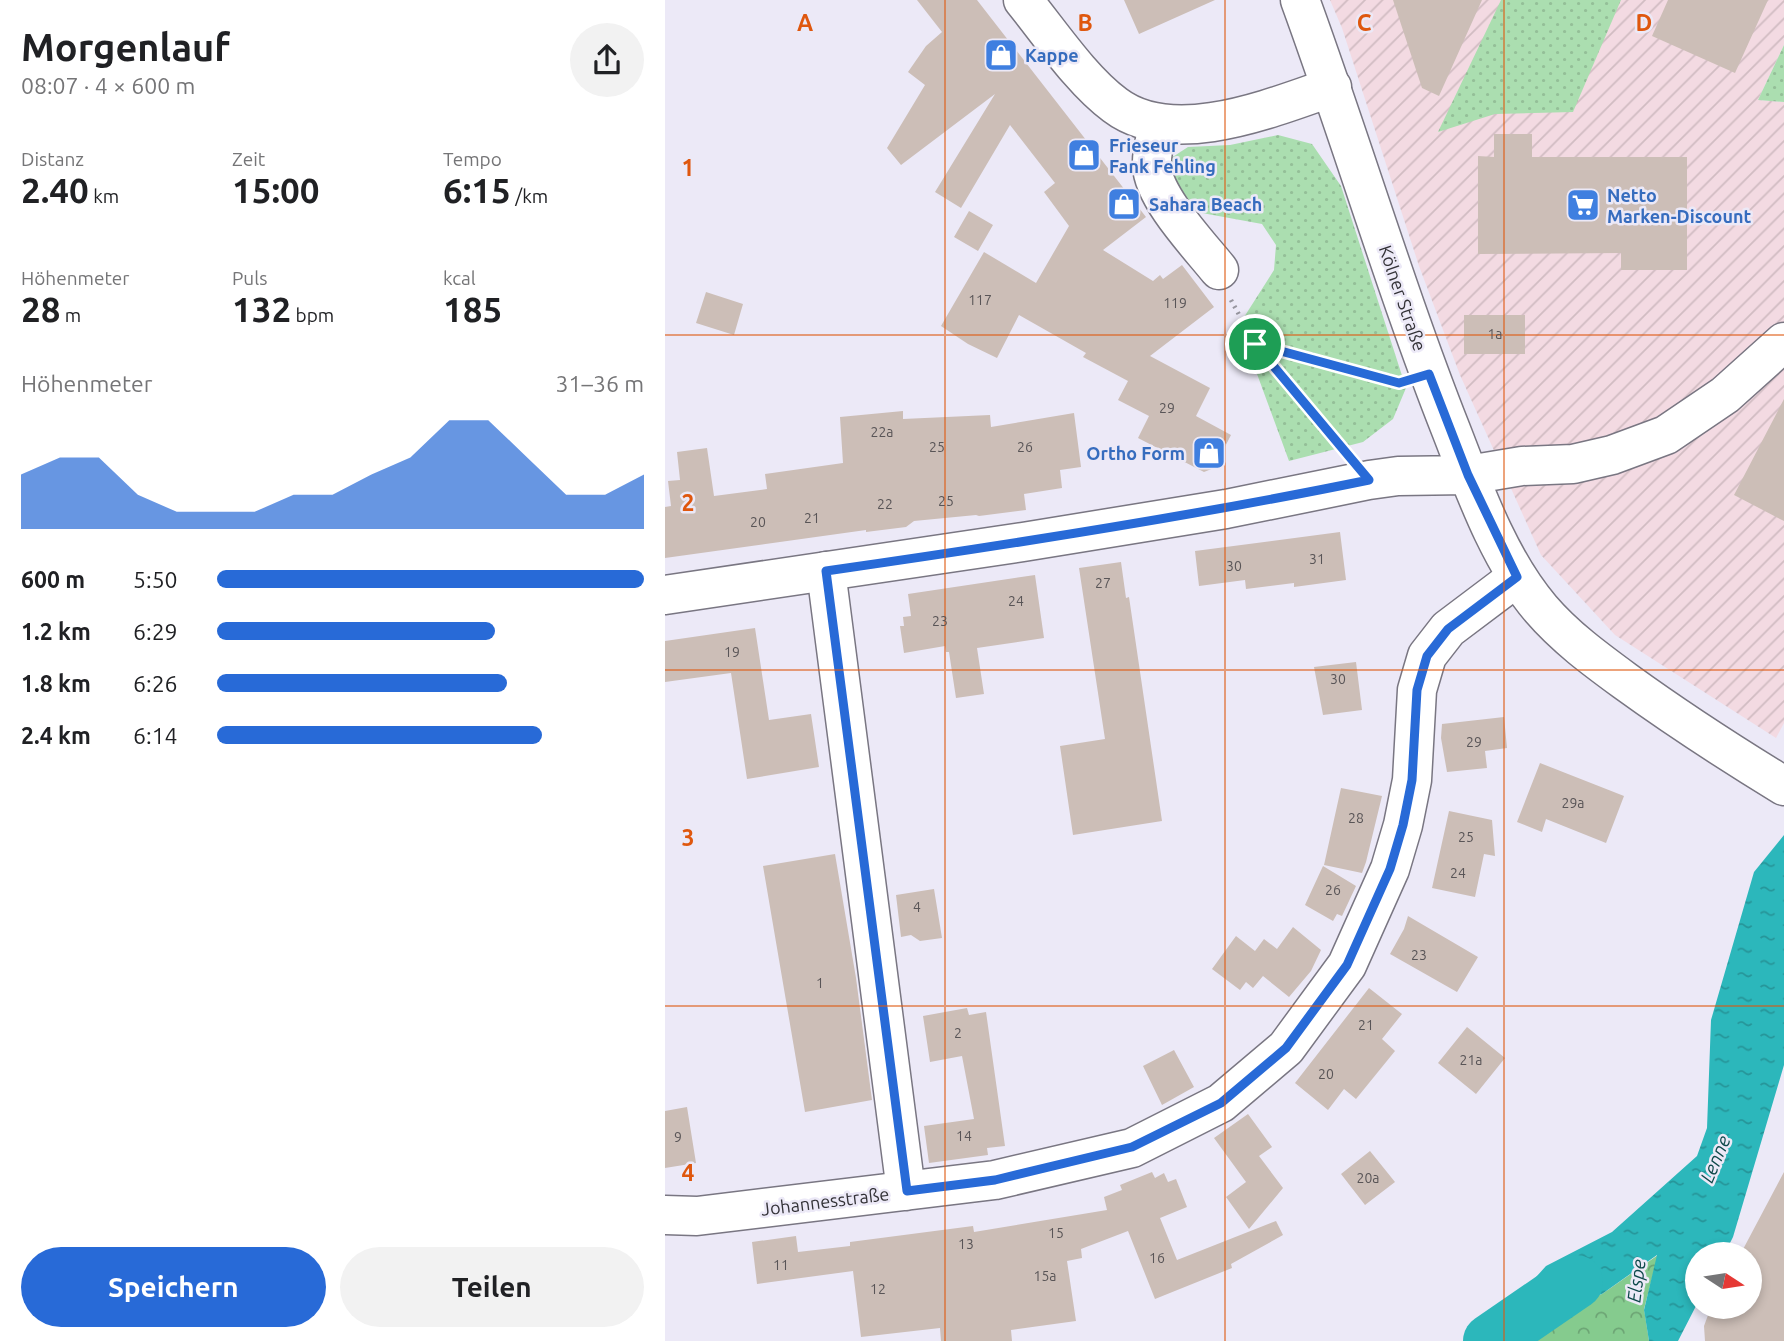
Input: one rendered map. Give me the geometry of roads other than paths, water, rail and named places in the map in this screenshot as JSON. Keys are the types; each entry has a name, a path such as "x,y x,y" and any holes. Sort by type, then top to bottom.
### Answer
{"street":[{"path":"1023,0 1093,86 1113,105 1159,123 1188,124 1238,118 1332,87"},
{"name":"Kölner Straße","path":"1300,0 1429,374 1468,475 1517,577 1564,633 1652,701 1784,786"},
{"path":"1159,123 1151,164 1154,179 1161,195 1219,270"},
{"path":"665,595 1226,509 1369,480 1398,476 1468,475 1522,466 1573,464 1612,455 1667,435 1725,395 1784,342"},
{"path":"826,571 907,1191"},
{"name":"Johannesstraße","path":"665,1215 697,1216 995,1180 1132,1147 1221,1103 1286,1048 1347,965 1390,869 1403,825 1412,780 1417,690 1427,656 1448,629 1517,577"}],"water":[{"path":"1784,835 1784,1065 1730,1242 1685,1242 1685,1320 1689,1320 1678,1341 1649,1341 1644,1310 1657,1255 1602,1294 1484,1335 1546,1266 1612,1232 1697,1156 1707,1128 1711,1020 1754,872"}],"waterway":[{"name":"Lenne","path":"1490,1341 1576,1282"}],"place":[{"name":"Kappe","path":"1001,55"},
{"name":"Frieseur Fank Fehling","path":"1084,155"},
{"name":"Sahara Beach","path":"1124,204"},
{"name":"Netto Marken-Discount","path":"1583,205"},
{"name":"Ortho Form","path":"1209,453"}],"water label":[{"name":"Elspe","path":"1636,1281"}]}
